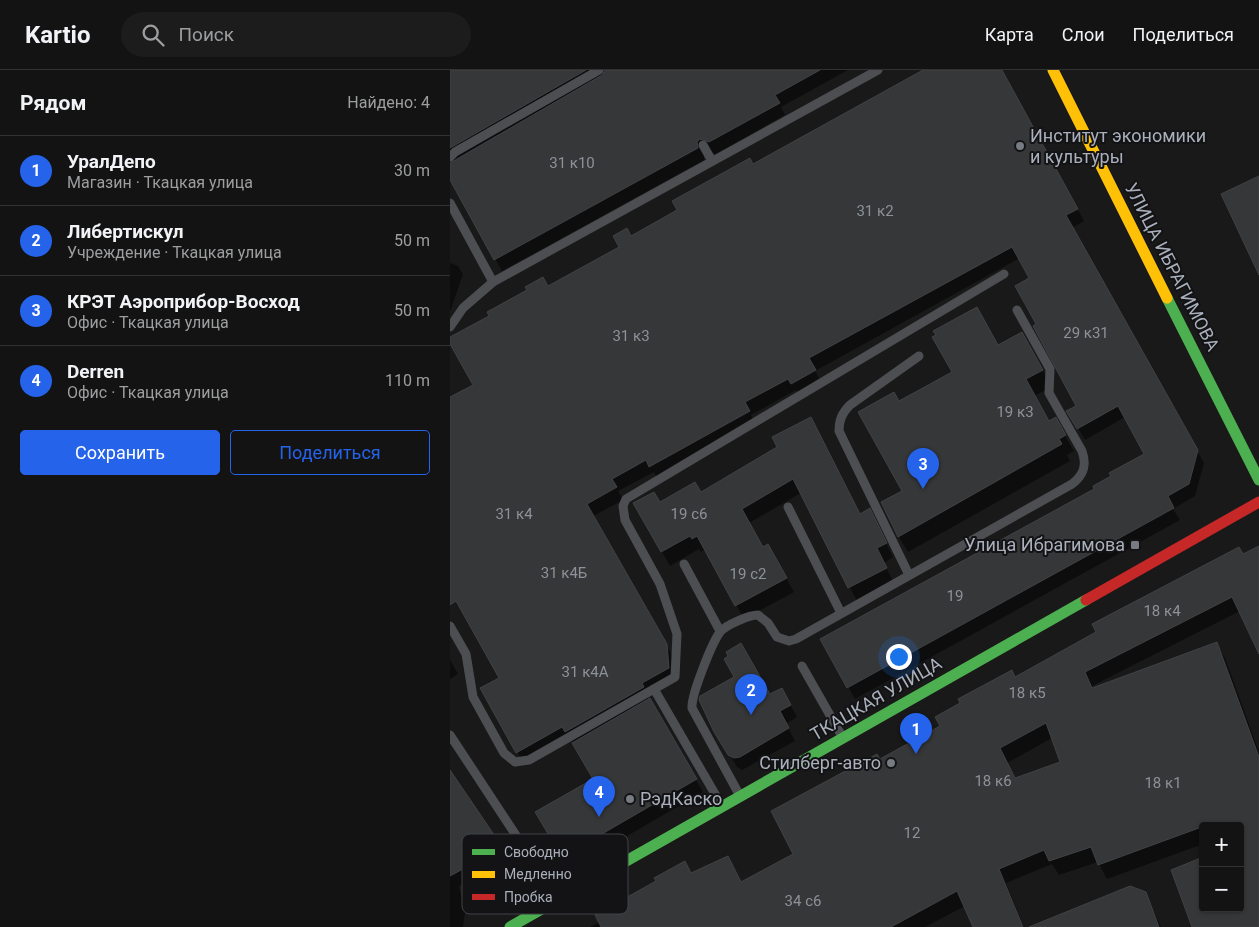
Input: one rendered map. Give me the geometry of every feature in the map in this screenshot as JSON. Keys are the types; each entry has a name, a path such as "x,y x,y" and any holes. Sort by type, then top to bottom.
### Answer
{"street":[{"name":"УЛИЦА ИБРАГИМОВА","path":"1053,70 1259,480"},
{"name":"ТКАЦКАЯ УЛИЦА","path":"628,860 1259,502"},
{"name":"ТКАЦКАЯ УЛИЦА","path":"510,927 533,914"}],"lane":[{"path":"450,157 455,152 599,70"},
{"path":"450,327 463,308 493,282 878,70"},
{"path":"703,145 712,161"},
{"path":"450,204 493,282"},
{"path":"450,626 466,654 473,697 504,753 515,762 529,760 675,677 677,634 660,584 625,520 623,506 626,499 1004,274"},
{"path":"741,796 692,708 694,692 720,631 746,617 758,615 768,623 777,637 789,641 1072,484 1082,473 1084,458 1082,451 1050,393 1050,369 1017,310"},
{"path":"909,575 839,432 839,421 850,405 919,356"},
{"path":"788,507 841,613"},
{"path":"684,564 720,631"},
{"path":"802,666 843,738"},
{"path":"654,689 722,806"},
{"path":"450,735 515,834"}],"building":[{"path":"450,70 586,70 450,148"},
{"path":"605,70 820,70 775,95 780,103 709,142 700,139 697,142 698,148 494,260 450,180 450,163 602,75"},
{"path":"923,70 1002,70 1078,209 1066,215 1198,450 1189,484 1168,496 1174,508 847,688 820,639 1094,489 1093,486 1111,476 1109,473 1144,454 1118,406 1077,429 1066,411 1076,406 1033,326 1036,324 1015,286 1029,278 1012,247 809,358 816,370 791,384 788,379 745,402 750,411 649,467 646,460 612,479 617,487 587,504 667,644 669,668 642,683 644,687 565,732 562,727 516,753 480,688 499,678 456,601 450,605 450,397 473,385 450,344 450,337 489,316 487,312 527,290 525,287 543,277 548,286 619,247 613,236 627,228 631,236 677,210 672,201 750,158 753,164"},
{"path":"1259,176 1259,275 1221,194"},
{"path":"977,307 998,345 1022,332 1043,370 1026,379 1049,421 1056,417 1066,435 1059,439 1062,444 898,537 881,502 902,491 858,412 894,392 899,401 952,372 932,337 936,335 933,331"},
{"path":"811,417 860,514 870,508 887,543 877,548 887,568 848,588 793,479 742,509 763,547 768,544 787,578 735,606 697,536 692,539 690,536 661,552 633,503 654,492 660,502 695,482 701,492 777,447 772,437"},
{"path":"1259,546 1259,654 1232,597 1085,672 1092,688 1217,642 1259,757 1259,927 1192,927 1171,870 1199,859 1199,912 1244,912 1244,822 1199,822 1199,828 1098,865 1091,847 1049,861 1044,850 999,869 1023,927 973,927 957,891 891,927 601,927 595,915 628,914 628,897 656,881 654,878 685,861 691,873 728,856 741,882 793,854 771,811 877,754 880,759 940,726 935,717 960,703 958,699 1012,670 1015,677 1096,632 1092,624 1239,547 1243,554","holes":["1046,723 1060,762 1015,778 1000,748"]},
{"path":"741,643 770,694 782,688 791,705 780,711 789,728 740,757 734,758 728,755 714,732 699,700 700,696 734,677 724,659 728,656 726,652"},
{"path":"650,698 697,779 602,834 548,834 535,812 593,779 572,743"},
{"path":"450,770 494,834 462,834 462,870 450,876"},
{"path":"1130,886 1146,892 1159,927 1029,927"}],"traffic: fast":[{"path":"1167,298 1259,480"},
{"path":"628,860 1086,600"},
{"path":"510,927 533,914"}],"traffic: slow":[{"path":"1053,70 1167,298"}],"traffic: jam":[{"path":"1086,600 1259,502"}],"place":[{"name":"Институт экономики и культуры","path":"1020,146"},
{"name":"КРЭТ Аэроприбор-Восход","path":"923,489"},
{"name":"Улица Ибрагимова","path":"1135,545"},
{"name":"Либертискул","path":"751,715"},
{"name":"УралДепо","path":"916,754"},
{"name":"Стилберг-авто","path":"891,763"},
{"name":"РэдКаско","path":"630,799"},
{"name":"Derren","path":"599,817"}]}
